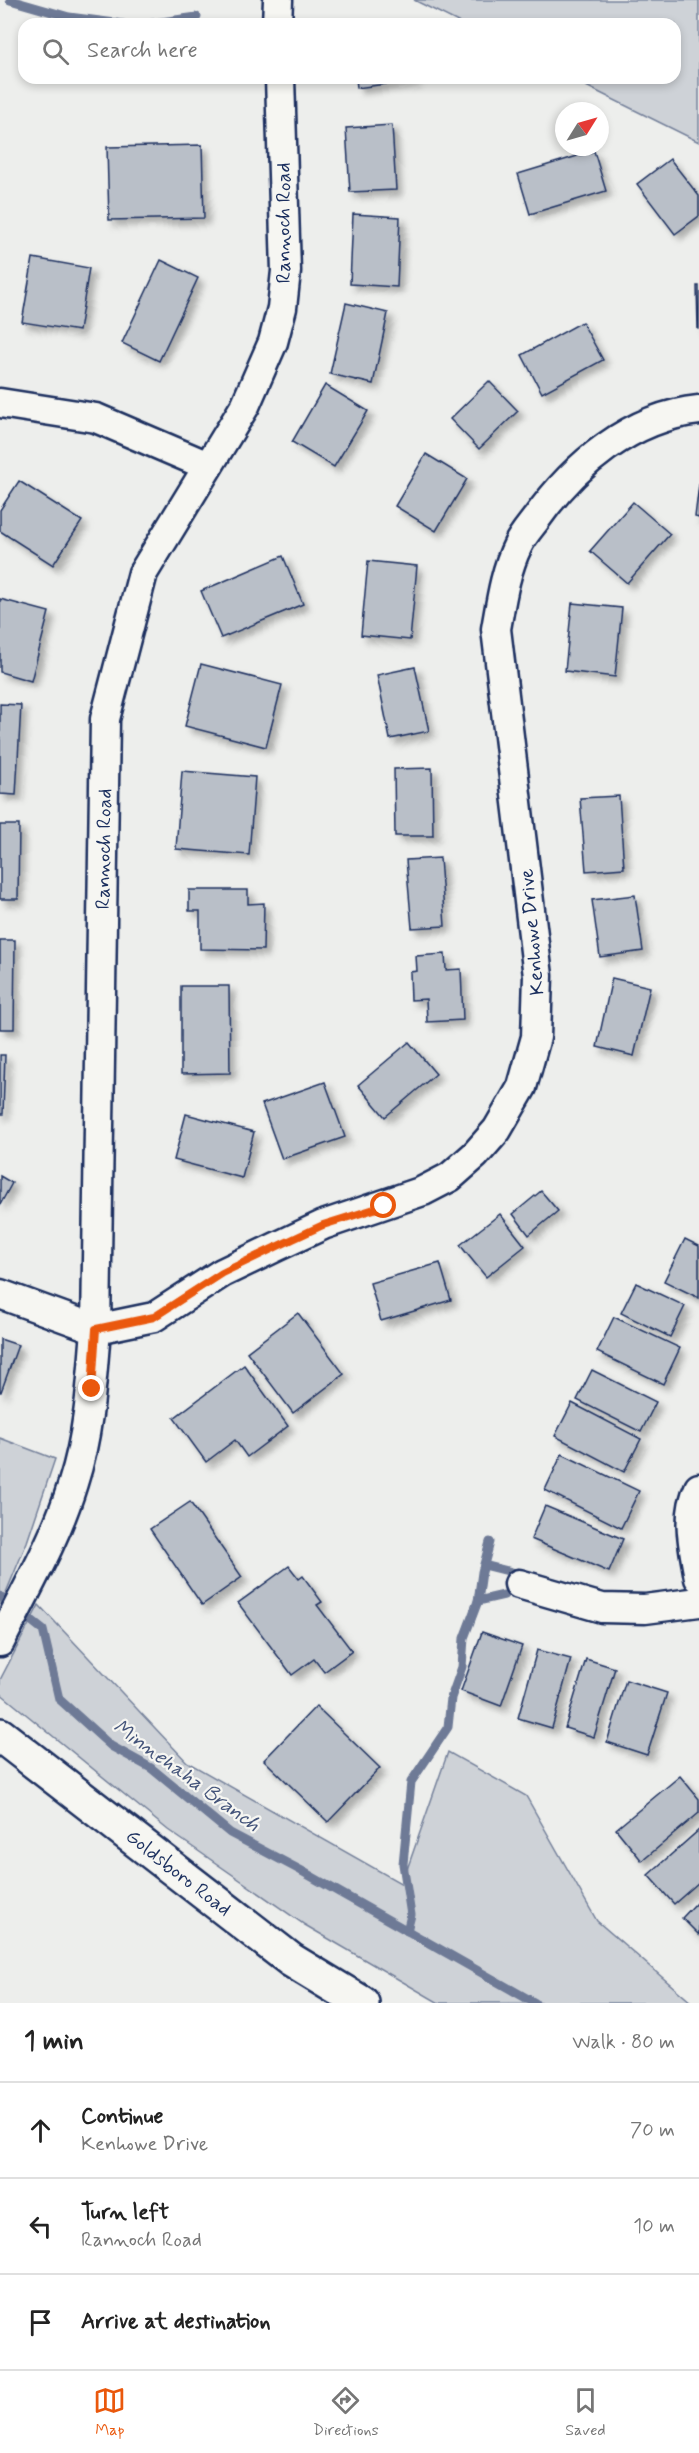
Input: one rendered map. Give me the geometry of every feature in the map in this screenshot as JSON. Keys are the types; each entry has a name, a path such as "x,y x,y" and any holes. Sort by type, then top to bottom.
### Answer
{"main road":[{"name":"Goldsboro Road","path":"0,1735 291,1960 362,2003"}],"street":[{"path":"277,18 278,0"},
{"name":"Rannoch Road","path":"4,1634 47,1548 74,1482 92,1389 96,1329 105,719 143,573 245,406 273,342 282,308 286,271 280,84"},
{"path":"0,403 96,418 208,466"},
{"name":"Kenhowe Drive","path":"96,1329 154,1317 222,1273 276,1247 323,1225 423,1191 450,1177 475,1155 497,1130 522,1087 536,1037 538,976 496,629 503,589 518,545 555,492 598,453 631,431 672,414 699,410"},
{"path":"0,1294 96,1329"},
{"path":"699,1488 694,1498 690,1523 699,1578"},
{"path":"519,1584 602,1608 645,1609 699,1602"}],"shaded area":[{"path":"414,0 699,0 699,142 582,84 681,84 681,18 450,18"},
{"path":"0,1438 55,1459 27,1542 0,1607"},
{"path":"39,1605 187,1762 402,1884 448,1752 526,1796 597,1921 692,2003 439,2003 305,1925 168,1830 0,1693 0,1680"}],"building":[{"path":"357,84 386,84 357,88"},
{"path":"392,125 396,190 350,192 346,128"},
{"path":"202,145 204,218 109,220 107,147"},
{"path":"577,156 596,156 606,191 530,214 518,174"},
{"path":"670,159 699,196 699,216 675,234 637,184"},
{"path":"353,214 400,217 397,287 350,284"},
{"path":"33,258 89,268 79,331 22,322"},
{"path":"161,260 198,278 159,361 122,343"},
{"path":"697,286 699,286 699,329 698,329"},
{"path":"346,303 388,313 373,384 330,374"},
{"path":"582,322 603,360 542,393 522,355"},
{"path":"489,381 518,411 479,449 450,419"},
{"path":"325,385 368,411 334,467 292,442"},
{"path":"426,454 467,479 436,531 395,506"},
{"path":"19,481 82,521 53,565 0,531 0,510"},
{"path":"699,484 699,518 695,517"},
{"path":"633,502 670,534 627,583 590,551"},
{"path":"283,556 303,604 221,638 201,591"},
{"path":"368,561 417,566 410,640 361,635"},
{"path":"0,599 49,612 31,681 0,672"},
{"path":"572,603 622,608 615,677 565,671"},
{"path":"201,664 282,685 266,747 185,726"},
{"path":"415,667 429,731 390,739 377,675"},
{"path":"0,704 21,705 16,795 0,794"},
{"path":"432,768 433,836 395,836 394,769"},
{"path":"182,771 255,777 249,855 176,849"},
{"path":"619,796 624,868 586,871 580,798"},
{"path":"0,825 19,825 18,899 0,899"},
{"path":"440,858 445,926 412,928 406,860"},
{"path":"189,890 248,890 248,904 264,903 263,950 200,949 200,911 189,911"},
{"path":"635,895 643,951 600,957 592,900"},
{"path":"0,940 15,940 14,1029 0,1029"},
{"path":"445,954 446,970 461,969 463,1020 427,1022 426,999 411,1000 410,972 417,971 416,956"},
{"path":"612,978 650,987 634,1056 597,1047"},
{"path":"181,986 229,986 230,1073 181,1074"},
{"path":"409,1042 436,1074 385,1117 358,1085"},
{"path":"0,1055 5,1055 3,1114 0,1114"},
{"path":"325,1082 345,1137 282,1159 262,1104"},
{"path":"186,1114 254,1132 242,1178 174,1160"},
{"path":"0,1176 12,1183 0,1205"},
{"path":"541,1191 558,1211 529,1235 513,1214"},
{"path":"500,1214 525,1246 486,1277 460,1245"},
{"path":"685,1239 699,1246 699,1298 664,1281"},
{"path":"440,1263 451,1300 381,1321 370,1283"},
{"path":"636,1283 685,1306 670,1337 621,1313"},
{"path":"298,1313 344,1374 293,1413 247,1352"},
{"path":"614,1317 680,1348 663,1384 597,1352"},
{"path":"0,1339 18,1345 1,1392 0,1392"},
{"path":"244,1365 288,1426 247,1457 235,1440 206,1462 174,1418"},
{"path":"592,1370 656,1402 641,1432 577,1400"},
{"path":"572,1403 641,1439 624,1472 555,1436"},
{"path":"562,1454 639,1491 621,1528 545,1490"},
{"path":"190,1502 242,1577 202,1605 150,1529"},
{"path":"545,1506 623,1539 609,1572 531,1539"},
{"path":"289,1566 299,1579 303,1576 322,1602 317,1605 352,1651 324,1672 314,1659 292,1675 238,1603"},
{"path":"482,1632 522,1646 501,1706 461,1691"},
{"path":"537,1650 571,1659 552,1728 518,1718"},
{"path":"586,1659 615,1668 594,1737 565,1728"},
{"path":"626,1680 667,1693 647,1755 607,1742"},
{"path":"316,1706 380,1768 328,1822 264,1760"},
{"path":"680,1776 699,1799 699,1813 642,1861 616,1829"},
{"path":"699,1830 699,1882 674,1904 648,1875"},
{"path":"699,1900 699,1935 682,1918"}],"waterway":[{"path":"10,0 77,18"},
{"path":"190,18 197,17"},
{"path":"407,1931 411,1915 403,1864 411,1782 448,1727 451,1698 462,1667 464,1638 478,1601 482,1572 490,1542"},
{"path":"484,1565 512,1572"},
{"path":"478,1601 504,1595"},
{"name":"Minnehaha Branch","path":"0,1596 43,1630 59,1699 111,1746 151,1768 230,1833 535,2003"}],"route":[{"path":"92,1389 96,1329 154,1317 222,1273 323,1225 384,1206"}]}
